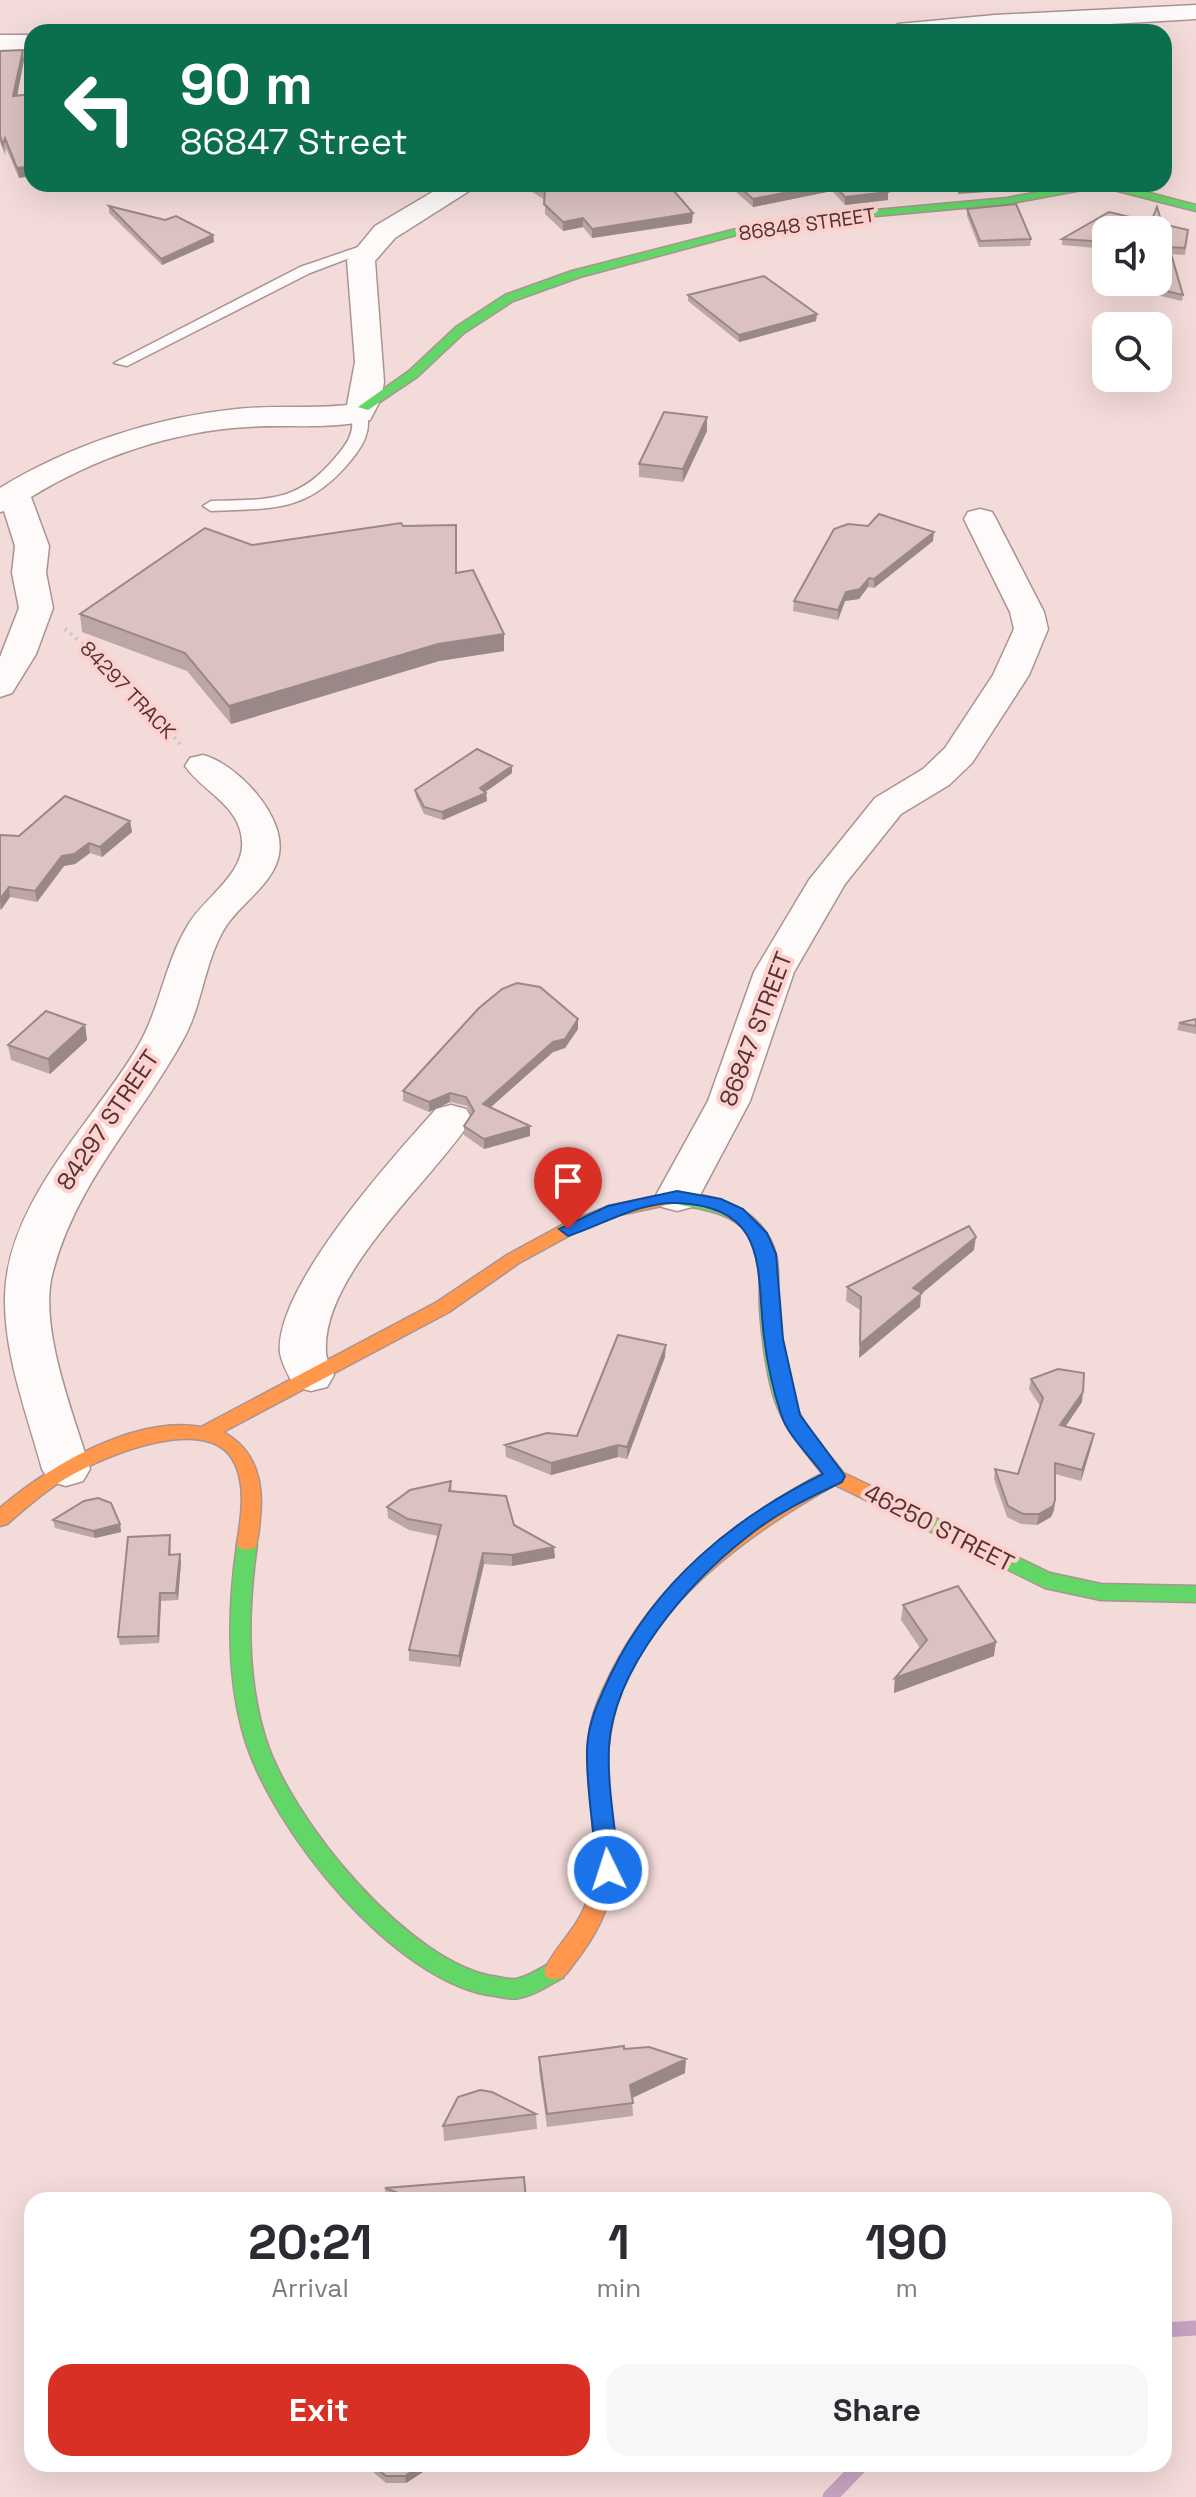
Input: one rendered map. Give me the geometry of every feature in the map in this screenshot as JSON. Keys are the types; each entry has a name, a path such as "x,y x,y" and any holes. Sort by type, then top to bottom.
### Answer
{"street":[{"path":"976,24 1196,12"},
{"path":"0,43 24,43"},
{"path":"0,686 19,654 36,608 29,573 32,546 7,497 109,449 200,424 361,410 370,384 361,260 385,232 452,192"},
{"name":"86848 STREET","path":"361,410 413,374 460,330 509,298 576,274 740,231 843,216 1007,201 1055,192"},
{"name":"86848 STREET","path":"1133,192 1196,208"},
{"name":"86847 STREET","path":"677,1197 729,1101 774,972 816,906 828,880 888,806 936,777 959,755 985,720 1017,662 1031,629 1027,612 980,519"},
{"name":"84297 STREET","path":"66,1469 32,1334 28,1283 41,1236 59,1191 145,1070 166,1033 185,969 215,913 247,880 261,854 261,831 225,782 203,766"},
{"path":"311,1375 303,1352 305,1330 334,1265 422,1151 451,1119"},
{"path":"203,1434 443,1307 513,1259 568,1229 615,1210 677,1197 715,1204 737,1214 758,1233 767,1254 773,1339 791,1417 835,1476"},
{"name":"46250 STREET","path":"0,1519 66,1469 147,1437 176,1432 203,1434 229,1444 244,1461 251,1489 248,1544 240,1596 244,1668 261,1759 278,1794 356,1900 391,1932 449,1972 494,1989 535,1985 557,1971 597,1915 608,1870 598,1748 604,1711 637,1643 681,1586 740,1531 796,1496 835,1476 1045,1580 1101,1592 1196,1594"}],"lane":[{"path":"122,363 283,280 369,248"},
{"path":"211,506 284,502 312,494 329,477 359,436 363,425 361,410"}],"path":[{"name":"84297 TRACK","path":"29,573 55,623 72,632 99,657 203,766"}],"building":[{"path":"23,50 13,96 24,95 24,167 17,168 5,138 3,145 0,136 0,51"},
{"path":"545,192 675,192 693,213 592,229 583,218 563,222 544,204"},
{"path":"745,192 788,192 753,199"},
{"path":"840,192 888,192 845,197"},
{"path":"1016,204 1031,239 980,241 967,209"},
{"path":"109,206 165,220 176,216 213,235 161,259"},
{"path":"1109,212 1126,216 1102,216"},
{"path":"1092,222 1092,241 1062,239"},
{"path":"1172,226 1188,230 1185,248 1172,247"},
{"path":"1172,257 1183,295 1172,292"},
{"path":"764,276 817,314 739,335 688,295"},
{"path":"664,412 707,417 683,469 639,464"},
{"path":"879,514 934,532 874,579 869,578 860,589 846,592 838,610 794,601 834,529 848,524 868,526"},
{"path":"401,523 403,526 456,525 456,573 473,570 504,634 438,644 229,706 185,653 80,614 205,528 252,545"},
{"path":"477,749 512,766 480,788 486,793 442,812 424,807 415,790"},
{"path":"65,796 130,821 100,847 89,843 74,854 62,856 35,891 9,887 0,899 0,835 19,836"},
{"path":"517,983 540,987 578,1019 565,1039 553,1042 483,1104 530,1126 484,1139 464,1126 474,1111 466,1097 450,1093 429,1102 403,1091 479,1008 502,989"},
{"path":"46,1011 85,1025 48,1059 8,1045"},
{"path":"1196,1019 1196,1026 1179,1023"},
{"path":"969,1226 976,1237 913,1288 922,1293 860,1344 861,1297 847,1287"},
{"path":"618,1335 666,1345 627,1447 618,1445 551,1463 505,1445 547,1433 577,1436"},
{"path":"1058,1369 1084,1373 1083,1392 1060,1425 1094,1434 1082,1470 1055,1463 1053,1506 1039,1514 1023,1514 1008,1506 995,1469 1018,1474 1043,1398 1031,1379"},
{"path":"451,1481 449,1491 506,1496 514,1525 554,1547 512,1555 483,1553 459,1656 409,1650 441,1525 408,1519 387,1507 410,1490"},
{"path":"98,1498 111,1503 120,1524 93,1531 53,1520 84,1501"},
{"path":"170,1535 169,1555 180,1554 176,1593 160,1593 158,1636 118,1637 128,1537"},
{"path":"958,1586 996,1642 895,1678 927,1640 903,1605"},
{"path":"624,2046 624,2049 649,2047 686,2059 630,2085 633,2103 547,2114 539,2057"},
{"path":"480,2090 492,2092 536,2114 443,2126 458,2097"},
{"path":"524,2177 525,2192 395,2192 385,2188"},
{"path":"381,2472 411,2472 405,2476 386,2476"}],"waterway":[{"path":"1172,2330 1196,2328"},
{"path":"830,2497 854,2472"}],"traffic: fast":[{"path":"364,407 413,374 460,330 509,298 576,274 740,231 843,216 1007,201 1055,192"},
{"path":"1133,192 1196,208"},
{"path":"675,1198 703,1201 731,1211 754,1228 762,1240 768,1261 769,1309 776,1364 786,1405 795,1425 835,1476"},
{"path":"904,1510 1045,1580 1101,1592 1196,1594"},
{"path":"247,1544 240,1625 247,1707 262,1760 279,1794 307,1836 343,1881 385,1925 430,1961 475,1984 518,1989 555,1971"}],"traffic: slow":[{"path":"203,1434 443,1307 513,1259 568,1229 615,1210 675,1198"},
{"path":"0,1519 55,1476 100,1453 147,1437 194,1432 214,1436 231,1445 246,1466 251,1492 247,1544"},
{"path":"555,1971 580,1940 595,1911 603,1885 605,1859 598,1773 600,1731 615,1686 632,1651 654,1619 706,1562 736,1538 768,1515 835,1476 904,1510"}],"route":[{"path":"568,1229 615,1210 677,1197 715,1204 737,1214 758,1233 767,1254 773,1339 791,1417 835,1476 740,1531 681,1586 637,1643 604,1711 598,1748 608,1870"}]}
